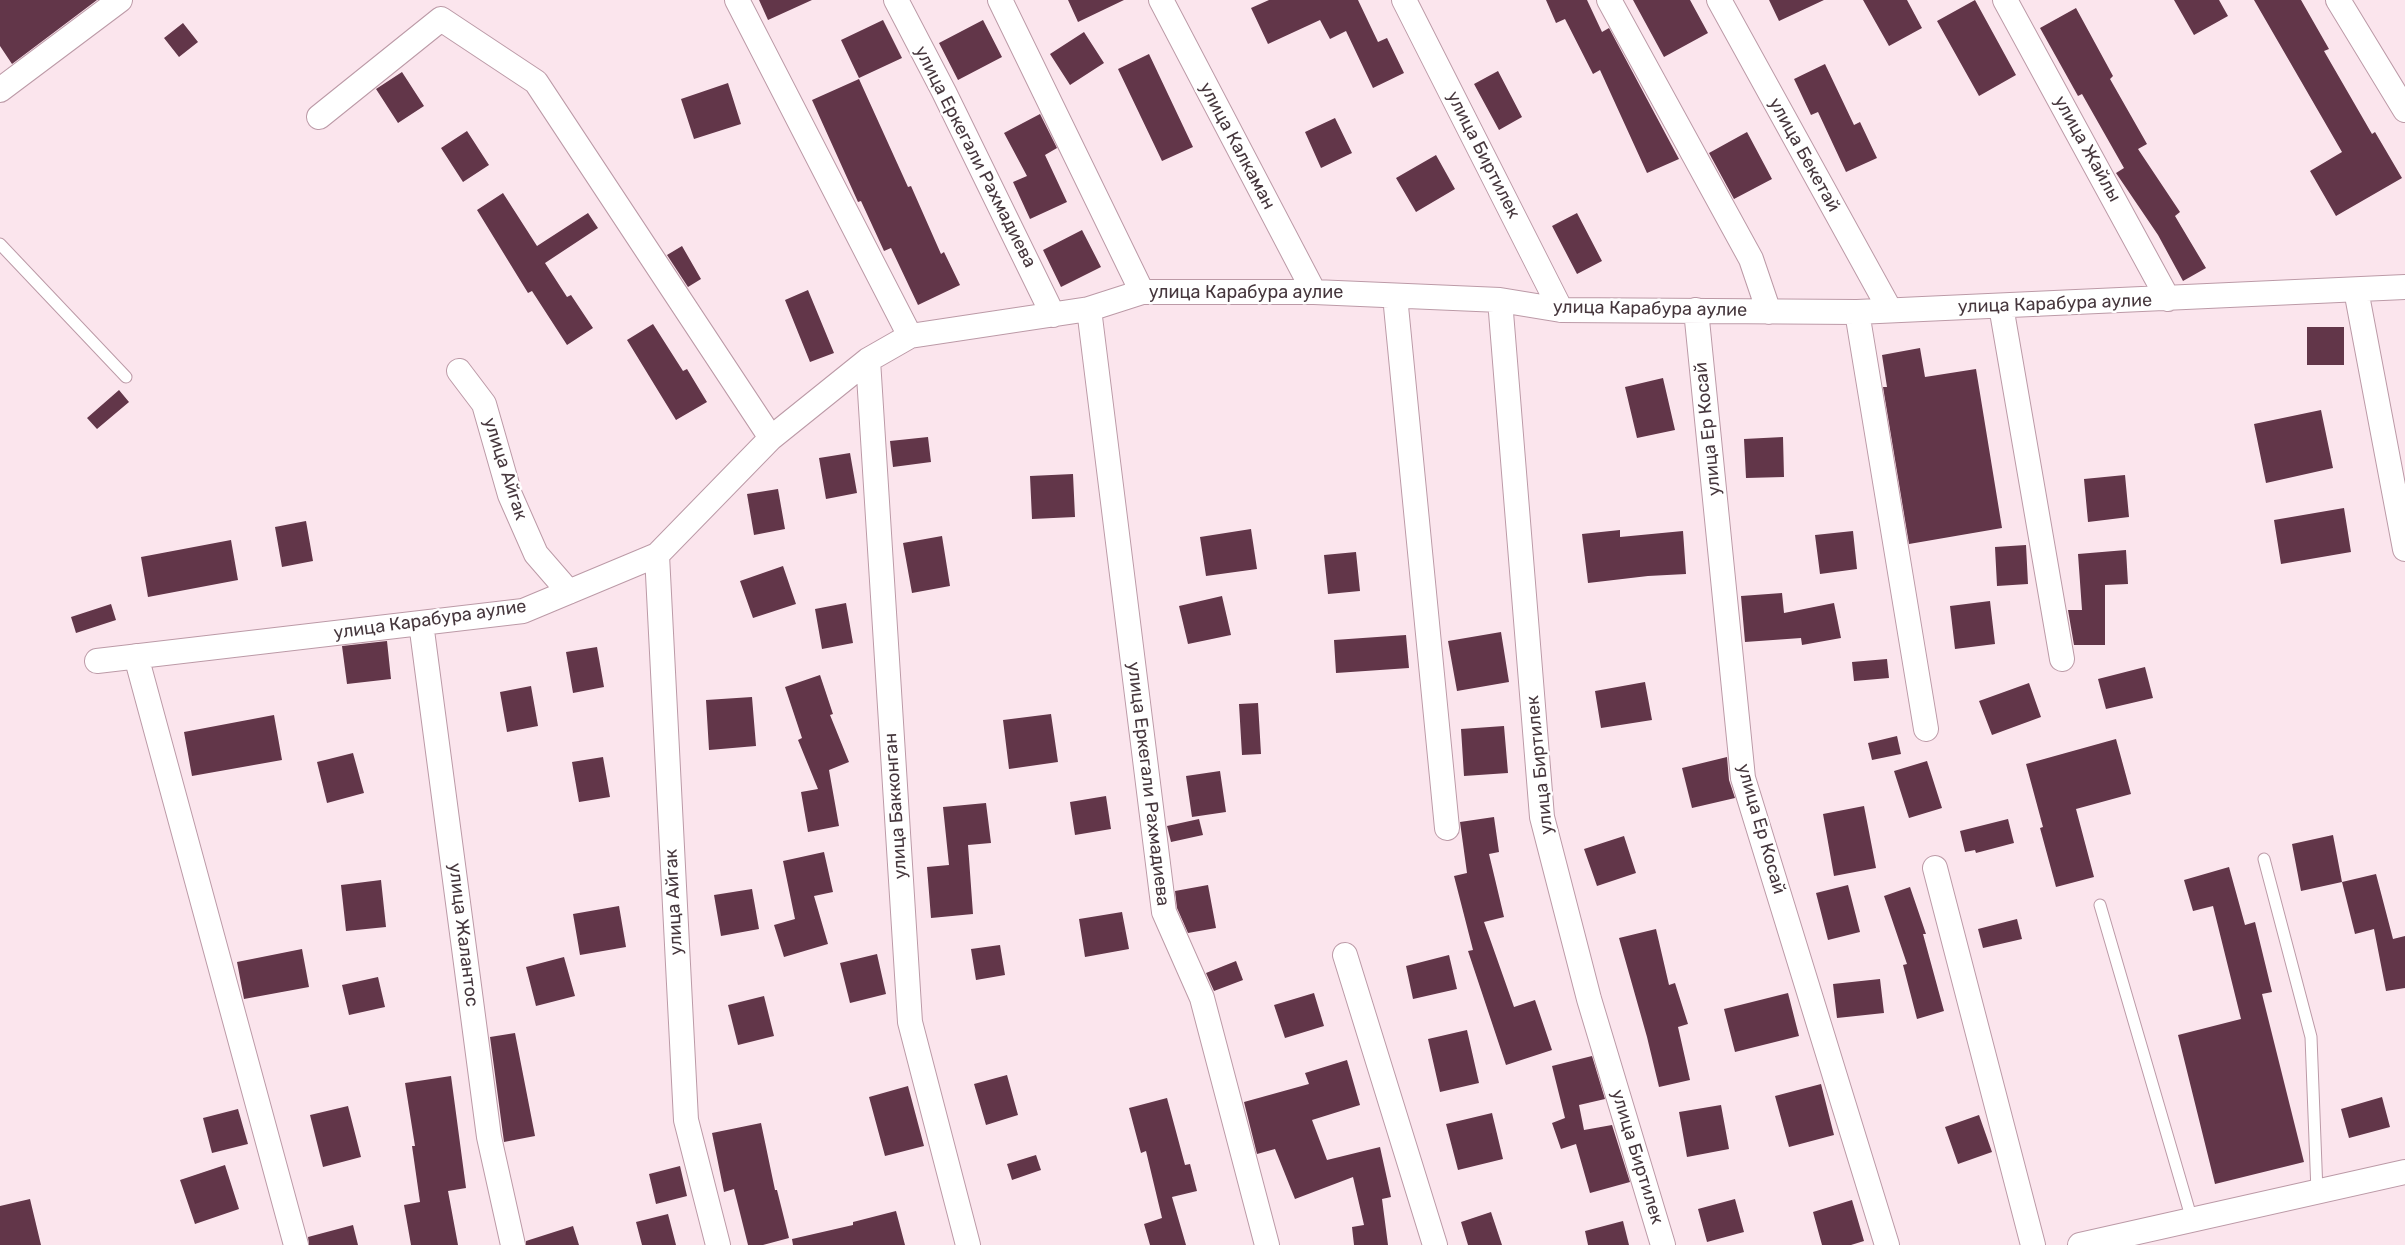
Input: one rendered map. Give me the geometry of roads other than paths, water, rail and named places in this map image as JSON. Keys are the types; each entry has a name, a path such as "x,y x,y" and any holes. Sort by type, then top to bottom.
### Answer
{"street":[{"path":"0,90 120,0"},
{"path":"737,0 910,336"},
{"name":"улица Еркегали Рахмадиева","path":"896,0 944,92 1054,315"},
{"path":"1000,0 1142,292"},
{"name":"улица Калкаман","path":"1161,0 1314,292"},
{"name":"улица Биртилек","path":"1404,0 1561,310"},
{"path":"1609,0 1751,259 1769,312"},
{"name":"улица Бекетай","path":"1719,0 1890,310"},
{"name":"улица Жайлы","path":"2005,0 2168,299"},
{"path":"2338,0 2405,110"},
{"path":"319,117 441,19 536,82 771,438"},
{"name":"улица Карабура аулие","path":"97,661 523,611 657,556 771,438 868,360 910,336 1089,309 1142,292 1314,292 1500,300 1561,310 1857,312 2405,288"},
{"path":"2356,290 2405,549"},
{"path":"1395,296 1447,828"},
{"name":"улица Биртилек","path":"1500,300 1542,817 1589,999 1663,1245"},
{"path":"2001,306 2062,659"},
{"name":"улица Еркегали Рахмадиева","path":"1089,309 1164,912 1202,998 1267,1245"},
{"name":"улица Ер Косай","path":"1696,310 1742,778 1887,1245"},
{"path":"1857,312 1926,729"},
{"name":"улица Бакконган","path":"868,360 910,1022 968,1245"},
{"name":"улица Айгак","path":"458,371 484,404 510,495 536,554 569,592"},
{"name":"улица Айгак","path":"657,556 686,1120 718,1245"},
{"name":"улица Жалантос","path":"421,623 489,1137 513,1245"},
{"path":"136,656 296,1245"},
{"path":"1936,868 2033,1245"},
{"path":"1345,955 1435,1245"},
{"path":"2080,1245 2405,1172"}],"lane":[{"path":"0,244 126,377"},
{"path":"2264,859 2311,1037 2317,1192"},
{"path":"2100,905 2192,1220"}]}
